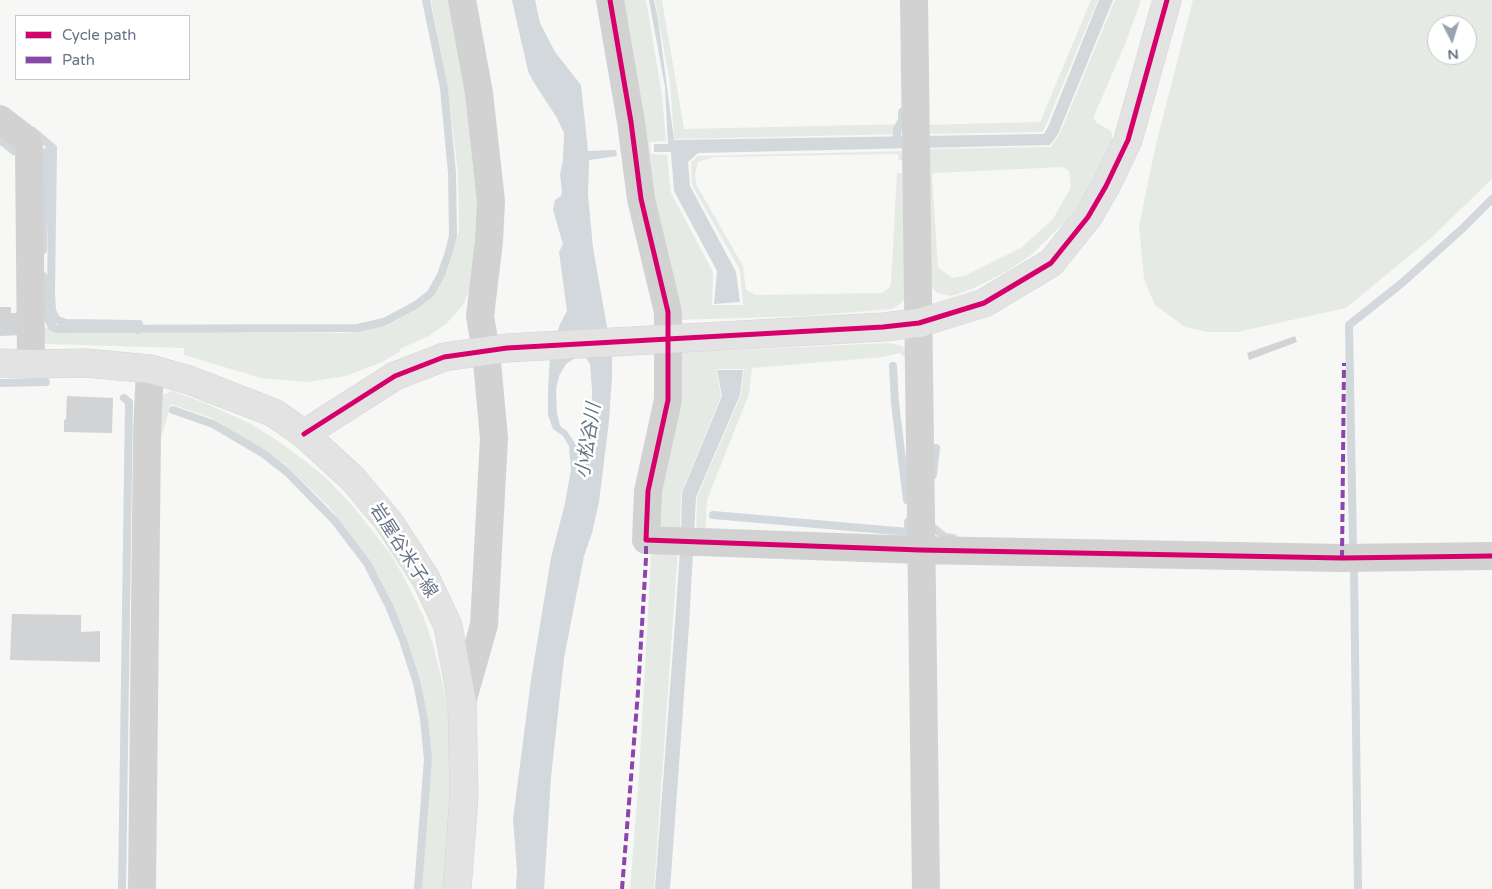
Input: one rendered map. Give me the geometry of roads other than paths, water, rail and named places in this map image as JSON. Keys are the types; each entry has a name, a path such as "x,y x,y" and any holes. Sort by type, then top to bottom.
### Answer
{"street":[{"path":"462,0 480,92 491,201 489,241 480,316 497,350 484,625 462,702"},
{"path":"610,0 632,122 642,199 668,312 658,340 668,400 648,491 646,540 920,550 1342,558 1492,556"},
{"path":"914,0 926,889"},
{"path":"304,434 395,376 444,357 497,350 883,327 919,323 984,303 1051,263 1088,217 1106,186 1128,140 1167,0"},
{"path":"0,119 26,139 29,146 31,364"},
{"name":"岩屋谷米子線","path":"0,363 86,363 150,369 189,380 274,413 304,434 359,486 388,522 426,579 448,626 462,702 464,796 457,889"},
{"path":"142,889 147,433 150,369"}],"water":[{"name":"小松谷川","path":"512,0 535,0 540,23 555,52 581,85 588,151 616,150 617,156 589,160 588,195 593,248 612,355 612,376 609,421 599,502 592,533 584,556 564,658 551,777 544,889 516,889 517,871 513,819 531,680 551,558 571,470 569,446 563,436 553,429 548,415 550,358 560,324 567,311 559,252 563,244 553,210 555,200 561,196 562,191 560,174 563,160 564,133 528,71","holes":["575,358 586,358 590,364 592,403 589,417 576,445 567,431 560,426 557,413 556,389 559,376 566,364"]},
{"path":"649,0 654,0 658,19 674,140 1044,134 1099,0 1113,0 1058,134 1050,145 698,153 688,162 690,186 736,272 740,302 714,304 717,271 674,191 671,152 654,152 654,144 668,144 665,87"},
{"path":"717,370 743,370 740,395 696,497 689,626 670,889 655,889 681,537 682,493 722,396"}],"waterway":[{"path":"43,276 47,316 52,327 56,329 357,328 384,322 416,305 431,293 441,275 453,236 452,173 444,88 426,0"},
{"path":"897,142 897,129 902,120 902,112"},
{"path":"33,131 53,148 52,311 57,320 66,323 139,324 138,330"},
{"path":"0,140 14,151"},
{"path":"43,250 46,152"},
{"path":"1353,547 1349,325 1402,283 1492,199"},
{"path":"893,366 895,403 907,500"},
{"path":"0,383 46,382"},
{"path":"122,889 129,402 124,398"},
{"path":"173,410 213,424 264,454 287,472 335,521 367,563 389,606 403,640 417,683 424,719 428,759 418,889"},
{"path":"933,475 936,448"},
{"path":"713,515 908,532 908,522"},
{"path":"930,521 930,525 945,537 953,538"},
{"path":"1354,571 1358,889"}]}
